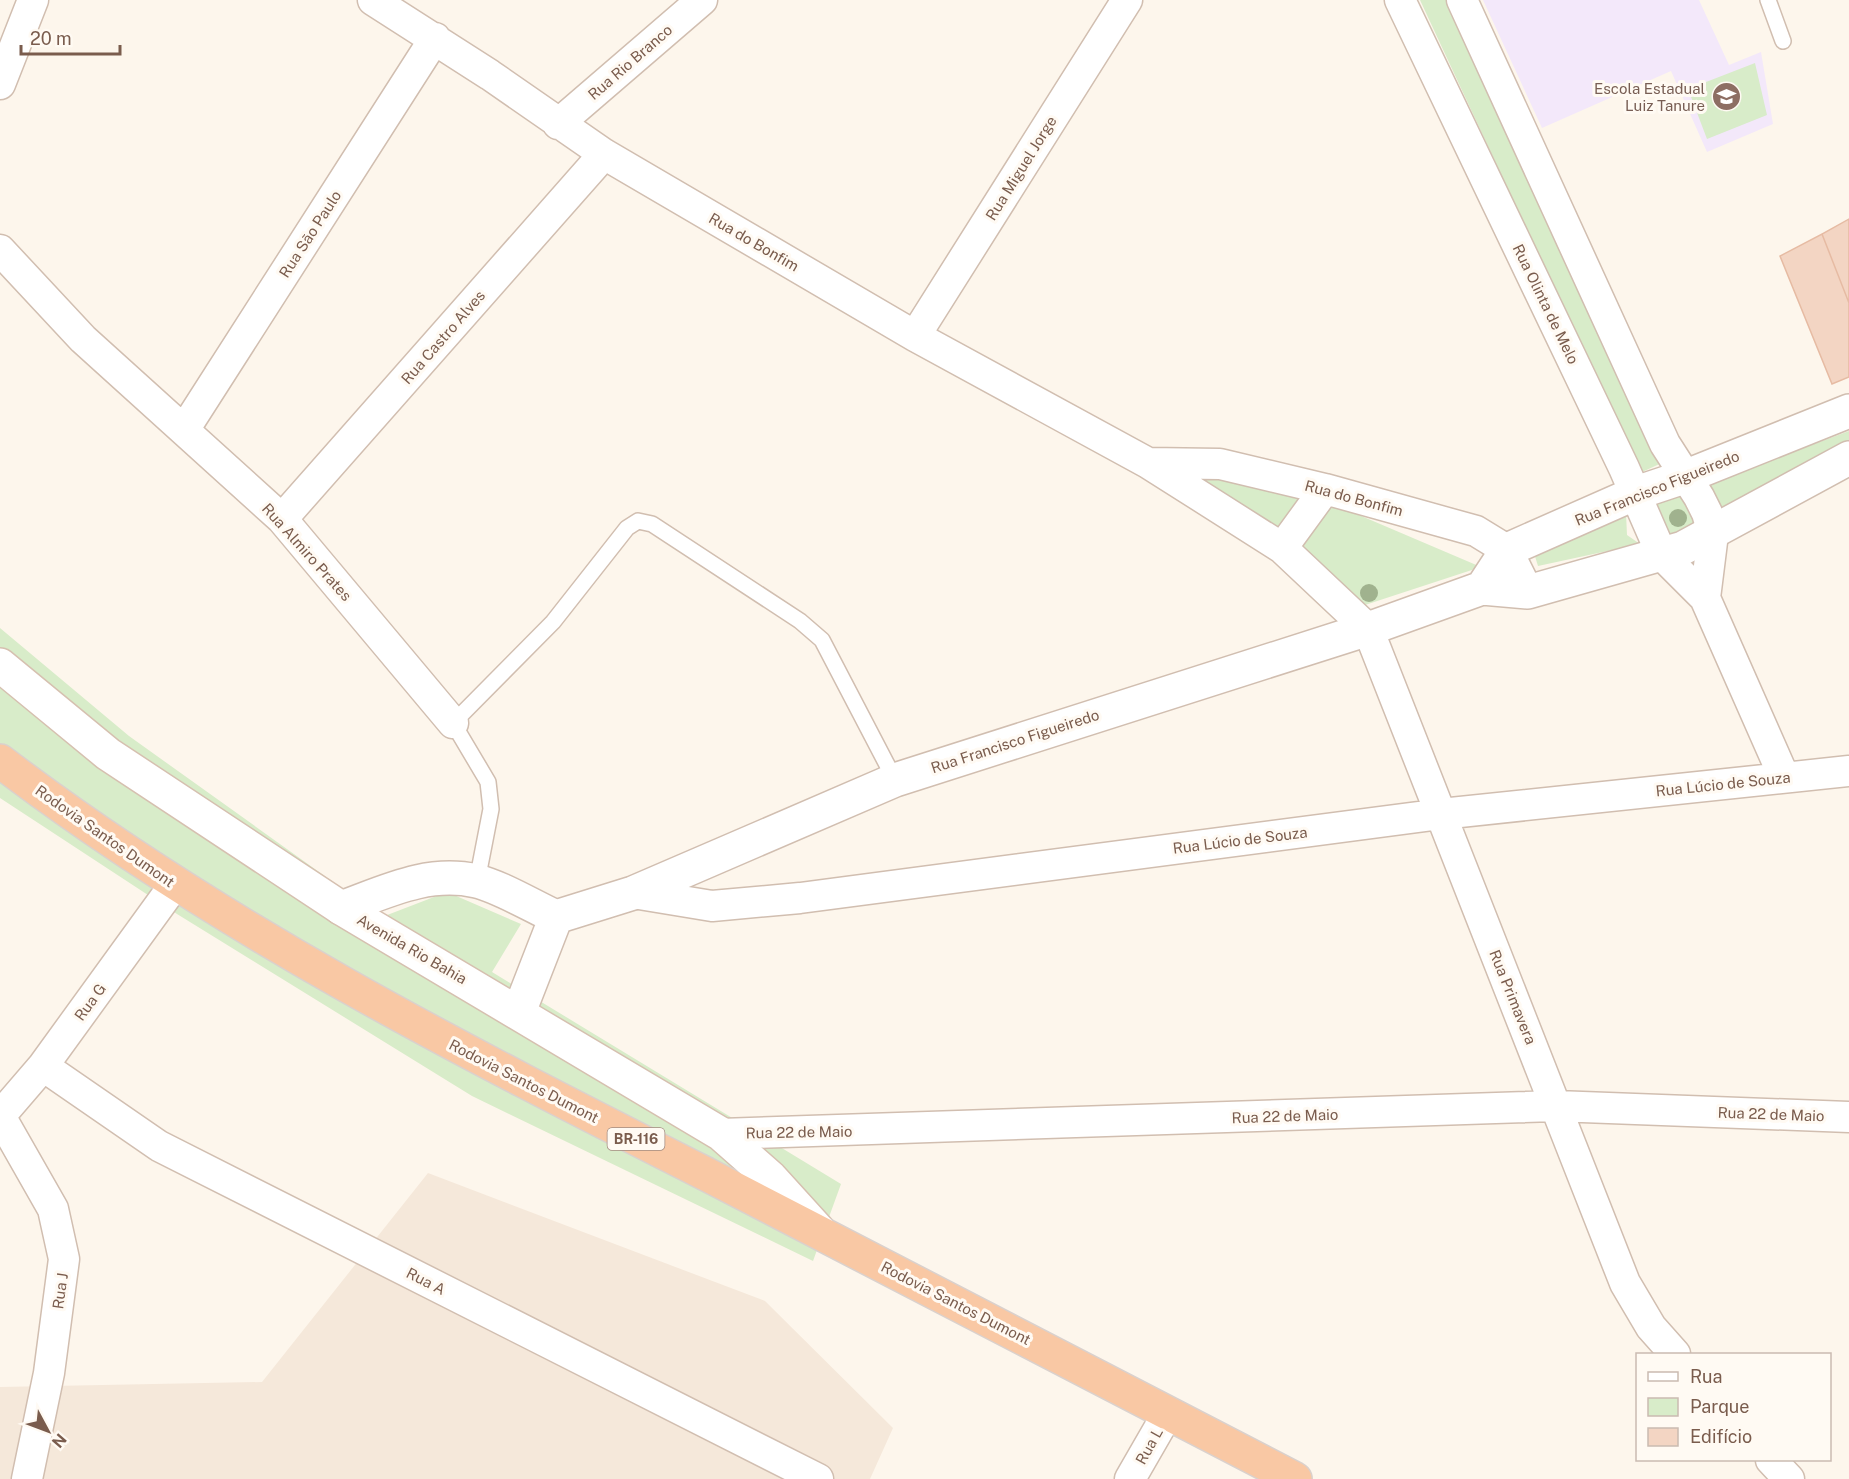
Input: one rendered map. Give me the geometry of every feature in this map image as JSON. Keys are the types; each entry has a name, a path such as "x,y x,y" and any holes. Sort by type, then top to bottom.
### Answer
{"highway":[{"name":"Rodovia Santos Dumont","path":"0,761 64,810 175,884 431,1034 1295,1479"}],"street":[{"path":"0,84 33,0"},
{"name":"Rua do Bonfim","path":"373,0 435,38 604,154 915,336 1148,463 1282,548 1368,630"},
{"name":"Rua Rio Branco","path":"558,124 702,0"},
{"name":"Rua Miguel Jorge","path":"915,336 1127,0"},
{"name":"Rua Olinta de Melo","path":"1400,0 1636,493 1662,555 1705,598 1784,777"},
{"path":"1462,0 1665,444 1687,476 1707,513 1713,534 1705,598"},
{"name":"Rua São Paulo","path":"184,430 435,38"},
{"name":"Rua Castro Alves","path":"282,519 604,154"},
{"name":"Rua Almiro Prates","path":"0,250 83,339 282,519 453,723"},
{"name":"Rua Francisco Figueiredo","path":"1507,550 1636,493 1687,476 1849,411"},
{"name":"Rua Francisco Figueiredo","path":"556,917 633,893 895,780 1368,630 1482,588 1528,592 1662,555 1713,534 1849,458"},
{"name":"Rua do Bonfim","path":"1148,463 1220,464 1325,489 1476,531 1507,550"},
{"path":"1282,548 1325,489"},
{"path":"1482,588 1507,550"},
{"path":"1507,550 1528,592"},
{"name":"Rua Primavera","path":"1368,630 1625,1283 1651,1327 1674,1353"},
{"name":"Avenida Rio Bahia","path":"0,665 108,754 341,908 721,1134 771,1178 821,1233"},
{"name":"Rua Lúcio de Souza","path":"633,893 712,906 800,898 1441,814 1849,771"},
{"path":"341,908 419,880 450,878 477,881 556,917 519,1012"},
{"name":"Rua G","path":"0,1116 43,1066 175,884"},
{"name":"Rua A","path":"43,1066 159,1146 818,1479"},
{"name":"Rua 22 de Maio","path":"721,1134 1556,1106 1849,1117"},
{"name":"Rua J","path":"0,1116 53,1209 64,1259 49,1373 27,1479"},
{"name":"Rua L","path":"1130,1479 1168,1413"},
{"path":"1772,1461 1789,1479"}],"lane":[{"path":"1768,0 1783,41"},
{"path":"453,723 553,622 627,528 638,521 652,525 721,569 800,621 822,640 895,780"},
{"name":"Rua Almiro Prates","path":"453,723 488,782 491,809 477,881"}],"shaded area":[{"name":"Escola Estadual Luiz Tanure","path":"1483,0 1699,0 1729,65 1761,52 1773,124 1707,152 1671,71 1542,128"},
{"path":"428,1173 765,1301 893,1428 870,1479 0,1479 0,1387 262,1382"}],"green space":[{"path":"1420,0 1454,0 1666,461 1640,473"},
{"path":"1755,63 1767,115 1707,139 1688,89"},
{"path":"1849,431 1849,440 1722,518 1704,485"},
{"path":"1197,477 1305,492 1481,567 1365,605 1272,528"},
{"path":"1686,494 1700,522 1677,545 1650,516 1660,500"},
{"path":"1626,513 1627,535 1640,544 1538,566 1533,550"},
{"path":"0,628 129,736 382,917 447,892 521,924 492,972 841,1184 813,1261 472,1096 177,914 0,798"}],"building":[{"path":"1849,219 1849,303 1822,234"},
{"path":"1822,234 1849,303 1849,377 1832,384 1780,256"}],"place":[{"name":"Escola Estadual Luiz Tanure","path":"1726,97"}]}
